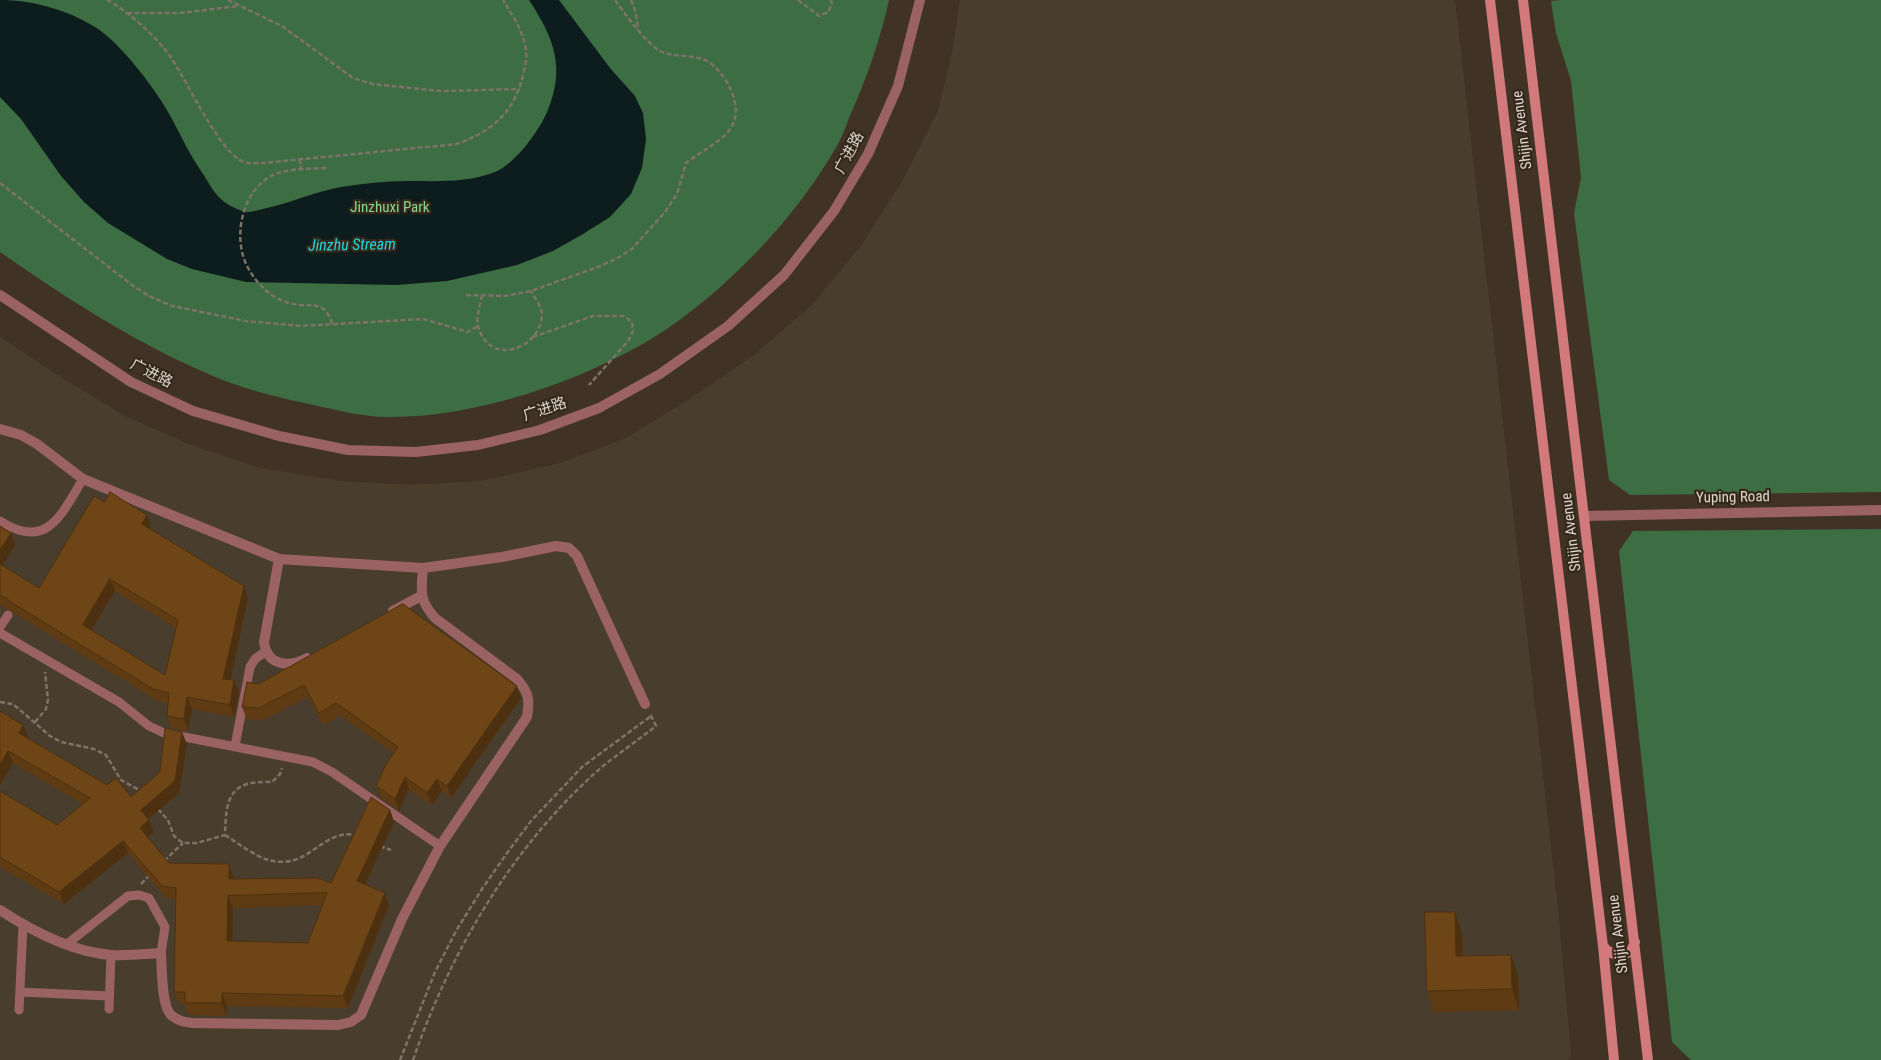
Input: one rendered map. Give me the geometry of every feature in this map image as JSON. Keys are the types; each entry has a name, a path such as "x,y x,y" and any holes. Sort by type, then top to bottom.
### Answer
{"main road":[{"name":"Shijin Avenue","path":"1490,0 1603,946 1614,1060"},
{"name":"Shijin Avenue","path":"1523,0 1648,1060"},
{"path":"1603,946 1609,953 1620,956 1631,951 1635,942"}],"street":[{"name":"广进路","path":"0,295 130,382 193,411 279,436 348,450 416,452 478,445 540,430 599,408 660,374 728,326 784,275 834,211 868,154 898,86 920,0"},
{"path":"0,429 21,435 37,444 83,479 279,559 423,568 502,557 556,546 569,548 577,556 645,704"},
{"name":"Yuping Road","path":"1585,516 1881,510"},
{"path":"279,559 264,642 266,651 270,658 282,663 292,664 319,652"},
{"path":"0,910 23,925 67,944 111,955 161,953 165,1001 170,1013 180,1021 192,1023 338,1025 351,1022 361,1015 402,919 440,846 528,717 530,701 525,689 517,679 436,618 425,607 421,596 423,568"},
{"path":"387,614 421,596"}],"lane":[{"path":"0,521 18,531 28,533 52,525 60,517 83,479"},
{"path":"0,627 8,614"},
{"path":"0,634 119,702 150,726 164,733 313,762 332,772 440,846"},
{"path":"235,746 250,667 255,659 266,651"},
{"path":"67,944 128,896 139,895 149,898 165,927 161,953"},
{"path":"19,1010 23,925"},
{"path":"108,1009 111,955"},
{"path":"20,992 109,996"}],"path":[{"path":"107,0 145,29 171,57 218,138 232,154 243,162 263,163 457,144 493,126 509,109 520,89 526,64 525,43 516,20 503,0"},
{"path":"228,0 282,26 353,78 372,84 442,91 520,89"},
{"path":"466,296 505,296 531,291 598,268 632,249 665,212 676,194 686,163 719,142 730,131 735,117 736,106 726,80 704,60 670,55 658,50 638,30 614,0"},
{"path":"631,0 636,13 638,30"},
{"path":"798,0 819,16 828,12 832,0"},
{"path":"125,13 181,13 240,6"},
{"path":"300,159 301,170"},
{"path":"326,168 285,172 270,177 257,188 247,202 241,223 240,247 247,267 265,291 281,301 300,306 314,305 324,309 333,324"},
{"path":"0,183 149,296 172,306 246,321 301,326 423,319 468,332 478,326"},
{"path":"531,291 542,314 539,327 533,337"},
{"path":"482,296 478,326 484,339 491,347 500,351 513,350 533,337 593,316 624,316 632,322 633,331 628,341 589,385"},
{"path":"35,722 46,709 48,700 44,674 50,662"},
{"path":"0,702 13,704 50,736 61,742 94,749 106,755 121,780 144,793"},
{"path":"400,1060 435,972 456,931 482,889 532,820 582,767 651,716 656,726 596,772 563,805 520,856 495,891 448,974 413,1060"},
{"path":"225,835 225,812 231,794 244,784 260,781 272,782 280,774 286,757"},
{"path":"156,807 168,820 174,836 183,843 197,843 225,835 268,860 284,862 299,858 323,842 339,836 354,834 361,837"},
{"path":"162,863 183,843"},
{"path":"376,844 391,850"},
{"path":"128,896 156,870"}],"shaded area":[{"path":"960,0 1455,0 1558,909 1571,1055 1568,1060 0,1060 0,337 123,415 193,446 260,468 340,481 410,485 481,481 561,463 624,439 682,404 753,356 811,306 863,243 904,178 938,111 953,48"}],"green space":[{"name":"Jinzhuxi Park","path":"0,0 889,0 872,60 837,146 819,175 779,227 732,277 707,299 656,336 627,353 561,382 491,404 421,416 387,417 350,413 283,398 251,390 218,378 169,356 119,329 0,252"},
{"path":"1881,0 1881,492 1630,495 1609,480 1574,213 1581,178 1571,81 1556,33 1551,1"},
{"path":"1881,529 1881,1060 1691,1060 1672,1042 1619,551 1633,531"}],"water":[{"name":"Jinzhu Stream","path":"0,0 37,4 62,11 84,21 105,34 127,56 158,95 193,158 216,194 229,205 243,211 251,212 272,207 336,188 390,182 463,180 484,176 503,168 526,146 538,128 547,112 556,81 556,67 551,41 529,0 559,0 610,68 635,96 643,113 646,139 642,168 631,194 610,217 583,234 553,251 517,265 447,281 396,285 246,282 192,269 167,259 108,223 84,202 61,176 21,119 0,97"}],"building":[{"path":"110,492 147,515 142,524 244,586 223,679 234,680 230,705 187,697 184,719 167,716 169,693 153,689 0,595 0,564 39,588 94,496 104,502","holes":["110,579 178,620 165,675 83,625"]},
{"path":"0,526 11,533 0,550"},
{"path":"403,604 517,686 447,786 437,779 427,793 405,777 395,799 376,786 386,764 398,747 336,703 319,713 304,685 259,708 242,707 247,682 258,684"},
{"path":"0,711 23,725 19,733 107,785 116,778 131,797 160,772 165,728 182,732 175,781 141,810 149,820 140,828 169,863 229,864 229,879 317,878 331,883 371,797 390,810 357,881 385,893 343,996 222,993 222,1003 185,1003 185,992 174,992 176,888 162,886 123,841 59,892 0,857 0,791 57,825 90,798 8,751 0,765","holes":["327,893 308,943 227,941 228,896"]},
{"path":"1425,912 1455,912 1456,956 1511,955 1512,989 1427,991"}]}
